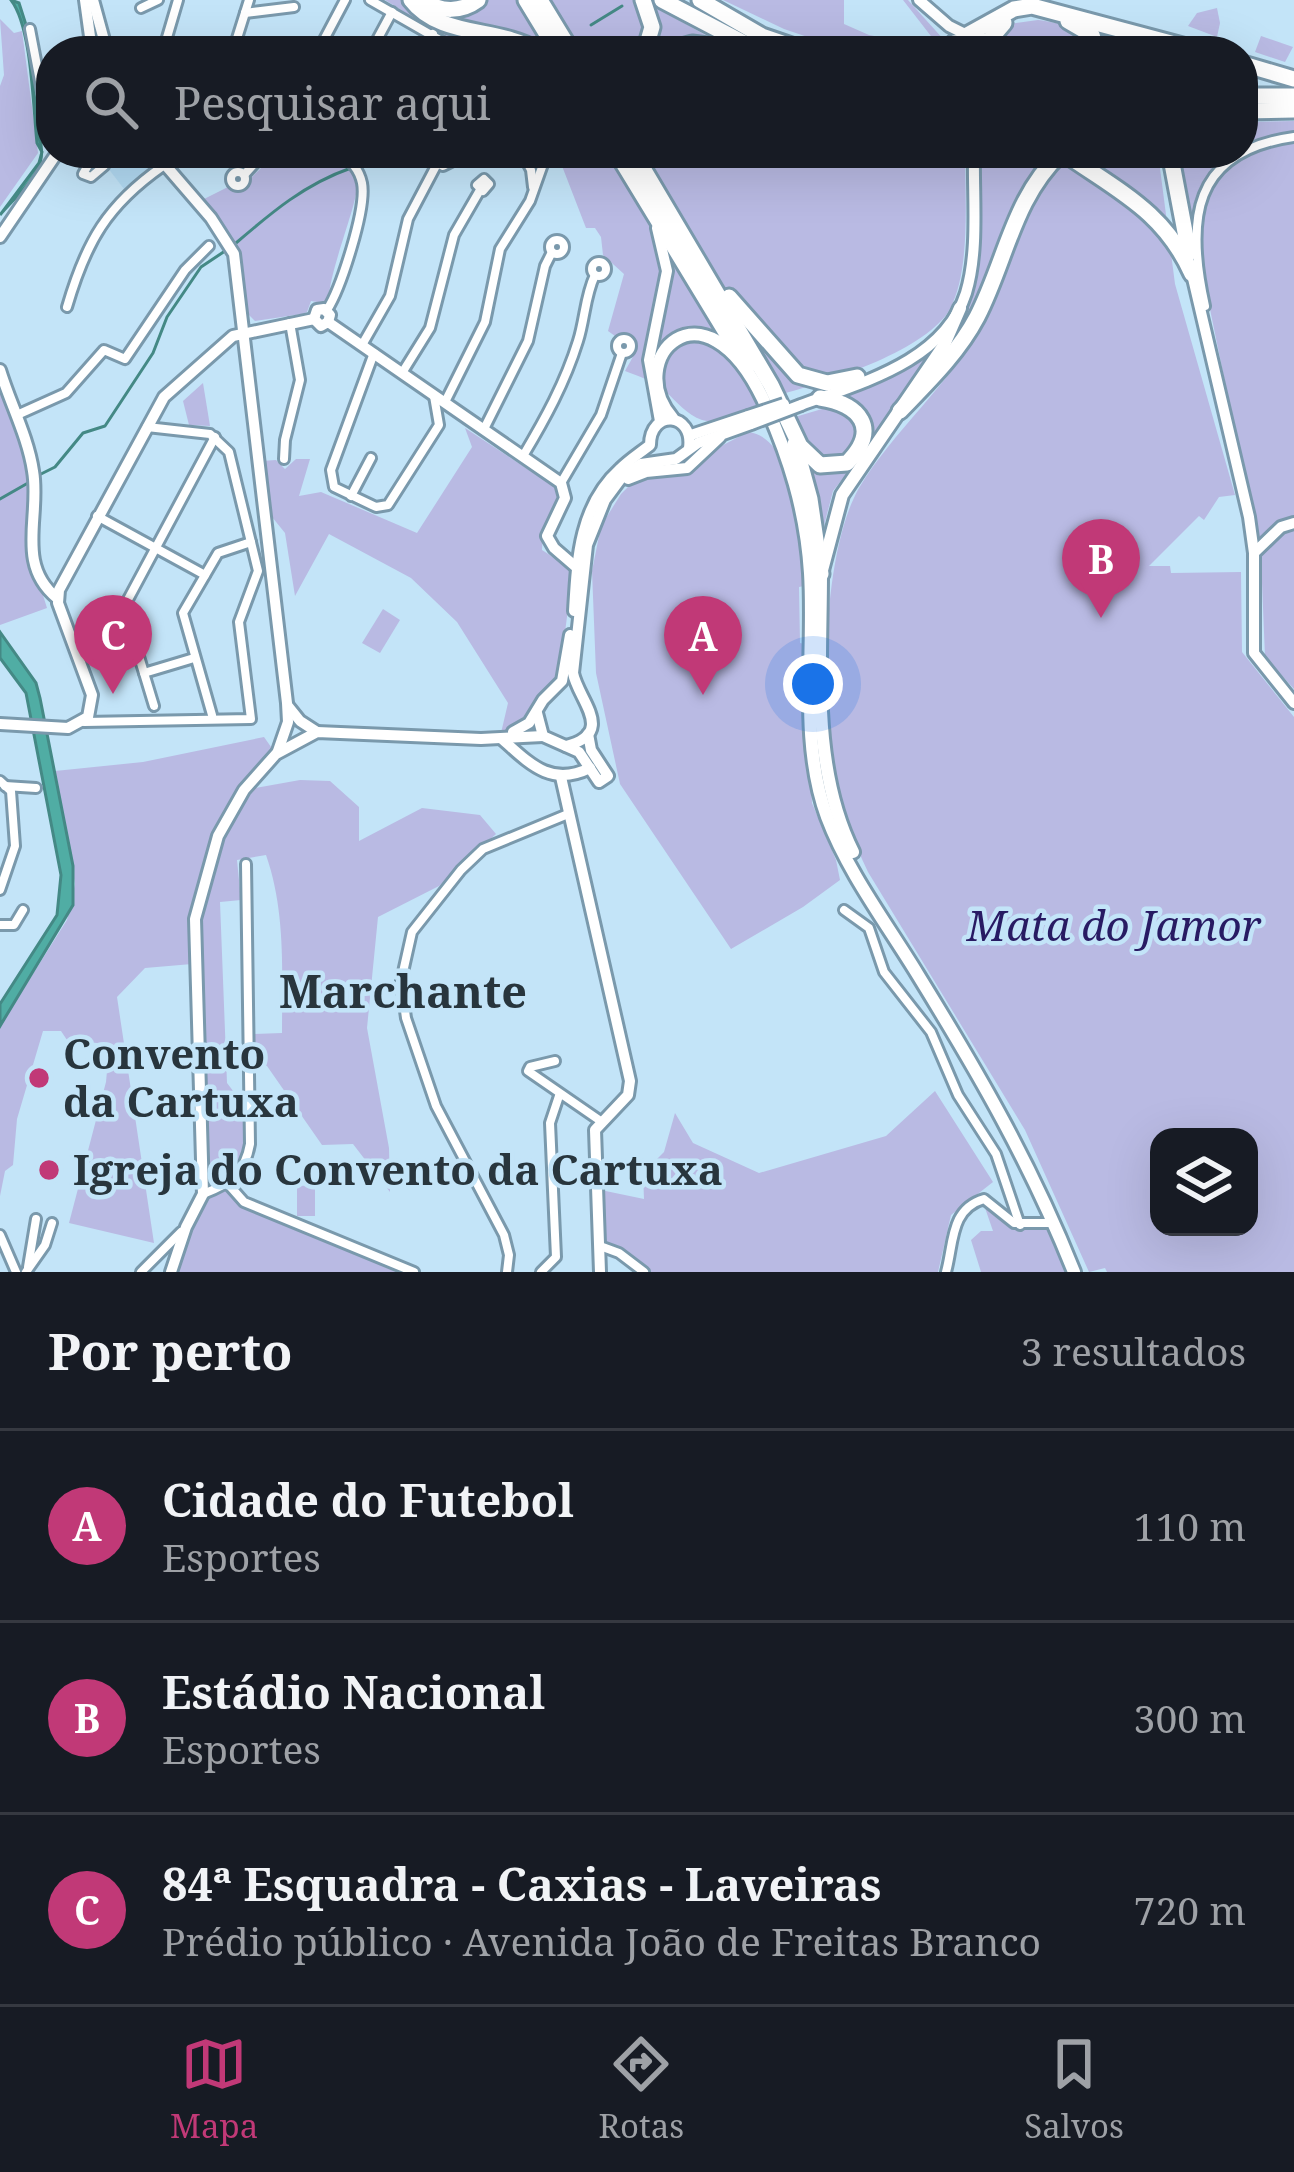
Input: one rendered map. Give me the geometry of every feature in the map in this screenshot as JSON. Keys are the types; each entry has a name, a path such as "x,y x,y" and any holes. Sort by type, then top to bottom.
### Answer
{"highway":[{"path":"411,0 418,10 446,25 501,36"},
{"path":"424,0 443,10 458,10 478,0"},
{"path":"526,0 547,36"},
{"path":"540,0 563,36"},
{"path":"643,0 652,27 649,36"},
{"path":"662,0 730,36"},
{"path":"700,0 762,36"},
{"path":"982,36 1014,9 1032,6 1145,36"},
{"path":"985,36 1012,18 1045,16 1072,22 1090,36"},
{"path":"1258,68 1294,79"},
{"path":"1258,96 1294,96"},
{"path":"1258,111 1294,110"},
{"path":"626,168 747,367"},
{"path":"643,168 807,455 820,465 848,463 858,452 865,428 856,410 841,401 820,398"},
{"path":"900,411 954,352 976,318 1013,224 1045,168"},
{"path":"1084,168 1161,222 1178,243 1192,274"},
{"path":"1173,168 1192,274"},
{"path":"699,260 798,375 827,383 857,377"},
{"path":"792,430 810,500 821,574"}],"main road":[{"path":"960,308 943,347 842,495 821,574 824,747 836,812 856,861 1023,1137 1078,1272"},
{"path":"666,419 656,370 663,352 677,339 694,334 725,342 747,367 794,470 808,548 812,709 817,781 826,815 844,853 1018,1142 1078,1272"}],"street":[{"path":"89,0 91,36"},
{"path":"89,0 102,36"},
{"path":"141,8 158,0"},
{"path":"167,36 178,0"},
{"path":"238,36 249,0"},
{"path":"326,36 345,0"},
{"path":"370,0 436,36"},
{"path":"918,0 963,36"},
{"path":"245,13 294,8"},
{"path":"379,36 392,12"},
{"path":"31,28 36,56"},
{"path":"1258,147 1294,137"},
{"path":"0,237 48,168"},
{"path":"67,307 82,256 100,225 150,168"},
{"path":"167,168 227,240 233,254 287,703 298,729 294,741"},
{"path":"244,175 250,168"},
{"path":"58,598 97,516 164,397 241,333 314,319 321,326 328,316 344,278 363,196 356,168"},
{"path":"431,168 408,219 330,475 334,488 376,507 388,505 439,424 443,401 485,322 500,249 542,168"},
{"path":"528,168 534,188"},
{"path":"799,402 879,376 906,361 929,346 960,308 970,271 973,168"},
{"path":"1225,168 1210,183 1196,212 1194,255 1244,477 1244,495"},
{"path":"401,373 430,328 454,235 479,190"},
{"path":"653,213 667,272 650,360 666,419"},
{"path":"15,415 66,393 104,350 125,359 185,270 209,246"},
{"path":"484,429 528,340 552,252"},
{"path":"1192,274 1254,553 1254,653 1294,703"},
{"path":"523,456 559,394 595,275"},
{"path":"239,310 262,328"},
{"path":"328,316 368,350 561,482 565,498 547,536 577,567"},
{"path":"284,459 300,380 290,323"},
{"path":"243,352 262,328"},
{"path":"220,346 235,345 243,352"},
{"path":"561,482 601,415 622,353"},
{"path":"292,720 317,732 498,739 543,736 579,752 598,782 608,776 591,750 592,712 573,673 587,545 600,508 615,486 640,464 681,457 690,441 906,361"},
{"path":"0,370 34,474 30,545 44,585 58,598 92,695 91,711 83,722"},
{"path":"439,424 443,401"},
{"path":"666,419 684,424 690,441"},
{"path":"498,739 521,729 564,676 580,541 589,514 606,483 650,445 651,431 666,419"},
{"path":"615,486 637,474 688,468 750,420"},
{"path":"0,724 68,728 83,722 251,719 238,622 259,575 229,452 215,436 146,427"},
{"path":"690,441 732,430"},
{"path":"154,706 124,608 215,436"},
{"path":"650,445 664,459"},
{"path":"350,496 371,458"},
{"path":"97,516 205,575"},
{"path":"1254,553 1281,527 1294,524"},
{"path":"558,551 572,549 580,541"},
{"path":"212,715 183,614 220,551 251,542"},
{"path":"144,673 195,658"},
{"path":"551,693 566,690 580,695"},
{"path":"537,713 543,736"},
{"path":"171,1272 203,1194 195,919 226,815 276,754 292,720"},
{"path":"276,754 317,732"},
{"path":"566,746 588,733"},
{"path":"518,754 516,744 521,736"},
{"path":"498,739 537,770 561,777 590,768"},
{"path":"561,777 630,1081 628,1095 595,1130 600,1272"},
{"path":"0,890 15,846 5,786 36,788"},
{"path":"507,1272 504,1235 436,1106 406,1018 401,981 412,932 460,870 483,849 568,814"},
{"path":"203,1194 229,1185 247,1162 250,1144 246,864"},
{"path":"0,925 14,925 23,910"},
{"path":"844,910 869,928 884,972 931,1031 958,1095 996,1154 1020,1225"},
{"path":"555,1061 530,1066 528,1071 602,1122"},
{"path":"541,1272 556,1256 550,1123 559,1096"},
{"path":"229,1185 244,1202 414,1272"},
{"path":"946,1272 959,1214 976,1200 984,1199 1020,1225 1054,1222"},
{"path":"27,1270 36,1219"},
{"path":"27,1270 45,1245 52,1223"},
{"path":"141,1272 187,1226"},
{"path":"0,1235 16,1272"},
{"path":"598,1246 619,1252 644,1272"}],"shaded area":[{"path":"11,0 19,3 27,28 36,130 27,48"},
{"path":"36,167 32,179 0,215"},
{"path":"108,168 148,168 124,189"},
{"path":"0,632 36,683 73,866 73,905 0,1026 0,1004 57,915 61,875 26,693 0,658"}],"green space":[{"path":"385,0 643,0 707,36 444,36"},
{"path":"723,0 844,0 844,24 874,36 805,36"},
{"path":"903,0 940,36 931,36"},
{"path":"1217,8 1217,36 1188,26 1197,13"},
{"path":"0,19 14,33 22,31 36,156 0,207 0,86 4,75"},
{"path":"1038,20 1063,25 1083,36 1000,36 1008,24"},
{"path":"1096,28 1125,36 1099,36"},
{"path":"1261,36 1293,47 1285,62 1258,53"},
{"path":"1294,121 1294,689 1265,657 1261,558 1181,168 1258,168 1258,122"},
{"path":"261,168 349,168 354,174 357,189 329,299 311,301 302,314 255,321 245,311 236,246 200,201 230,186 243,188"},
{"path":"563,168 965,168 961,274 950,309 938,324 900,350 853,371 723,420 702,420 658,385 625,371 636,343 631,334 615,336 608,331 624,274 603,255 595,228 586,228"},
{"path":"981,168 1036,168 950,349 978,272"},
{"name":"Mata do Jamor","path":"1055,168 1160,168 1175,284 1235,495 1219,497 1204,520 1199,516 1149,566 1170,566 1171,573 1241,572 1242,652 1294,717 1294,1272 1107,1272 1105,1268 1089,1272 1025,1130 868,872 838,789 830,747 826,671 831,589 847,516 873,467 981,327 1027,208"},
{"path":"932,353 894,413 833,491 821,537 805,463 848,467 867,416 860,404 841,395"},
{"path":"0,379 27,459 27,544 47,608 0,625"},
{"path":"203,383 210,426 189,425 183,401"},
{"path":"832,406 853,420 857,439 848,455 816,458 804,444 795,417"},
{"path":"465,428 558,489 561,501 543,530 542,550 573,570 559,679 507,734 501,733 508,703 457,622 411,578 329,534 295,596 285,533 268,512 261,461 276,460 285,469 296,459 310,459 299,496 321,492 417,533 472,447"},
{"path":"748,432 765,438 777,453 794,496 804,586 799,587 800,643 805,644 812,803 840,880 731,949 620,784 596,673 592,571 601,526 640,475 683,466"},
{"path":"383,609 400,620 380,653 362,643"},
{"path":"264,737 276,754 245,790 300,780 330,781 359,807 359,841 422,808 480,815 496,834 439,886 378,917 367,1028 389,1148 390,1192 353,1144 322,1145 267,1066 253,1060 253,1034 282,1033 280,921 266,855 237,860 241,900 220,902 227,1083 250,1113 250,1144 229,1185 244,1202 414,1272 171,1272 199,1207 192,964 145,968 117,997 154,1243 69,1223 108,1060 97,1043 67,1040 61,1031 43,1031 17,1119 13,1165 5,1171 0,1196 0,1026 67,920 75,884 55,771 143,762"},
{"path":"935,1091 993,1182 951,1215 938,1272 643,1272 619,1253 598,1246 596,1189 644,1199 643,1173 664,1152 675,1113 693,1143 759,1173 886,1136"},
{"path":"315,1185 315,1216 297,1216 297,1186"},
{"path":"984,1205 990,1205 1014,1228 1050,1229 1070,1272 981,1272 971,1240 981,1231 993,1231"}],"waterway":[{"path":"591,25 622,6"},
{"path":"236,243 304,191 351,168"},
{"path":"39,475 55,467 83,433 105,426 201,267 225,251"},
{"path":"0,499 28,483"}],"place":[{"name":"Estádio Nacional","path":"1101,618"},
{"name":"84ª Esquadra - Caxias - Laveiras","path":"113,694"},
{"name":"Cidade do Futebol","path":"703,695"},
{"name":"Convento da Cartuxa","path":"39,1078"},
{"name":"Igreja do Convento da Cartuxa","path":"49,1170"}],"district":[{"name":"Marchante","path":"403,992"}]}
